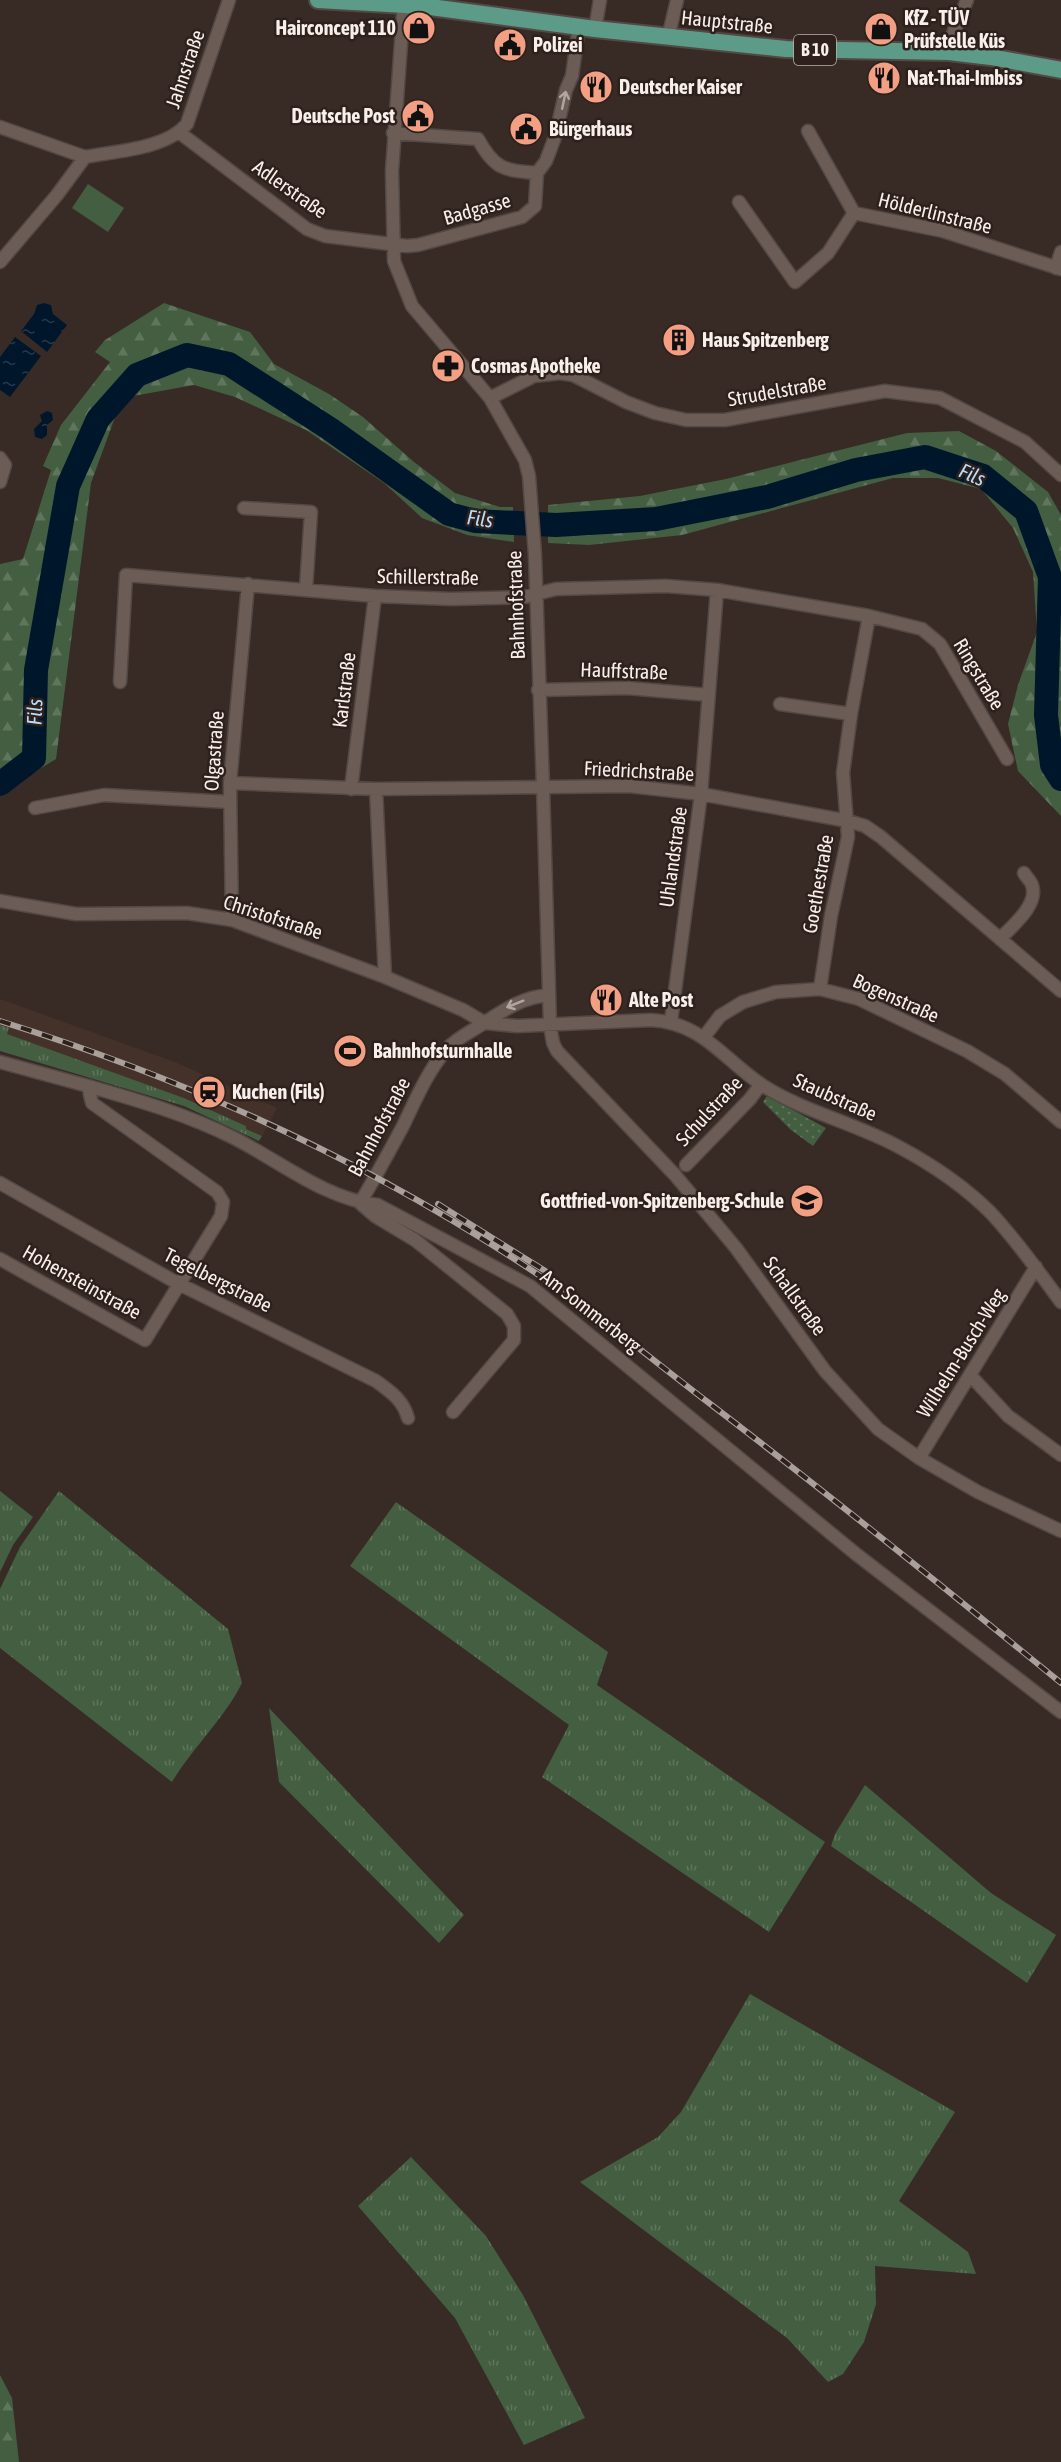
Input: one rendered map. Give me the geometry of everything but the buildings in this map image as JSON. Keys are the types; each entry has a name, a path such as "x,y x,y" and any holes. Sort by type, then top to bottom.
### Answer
{"main road":[{"name":"Hauptstraße","path":"318,0 404,2 668,38 786,49 949,52 992,57 1061,70"}],"street":[{"name":"Jahnstraße","path":"84,157 167,141 180,133 187,124 229,0"},
{"path":"393,133 478,139 495,163 507,171 537,173 546,161 555,137 566,90 587,28 600,0"},
{"path":"668,38 677,0"},
{"path":"949,52 952,36 967,0"},
{"name":"Bahnhofstraße","path":"404,2 393,133 394,261 412,306 490,398 525,460 529,476 535,555 550,1025"},
{"path":"0,127 84,157 57,195 0,262"},
{"name":"Hölderlinstraße","path":"808,131 854,213 943,231 1059,268"},
{"name":"Adlerstraße","path":"180,133 307,229 325,236 393,244"},
{"name":"Badgasse","path":"393,244 418,245 522,217 535,206 537,173"},
{"path":"739,202 795,282 828,253 854,213"},
{"path":"1059,268 1061,252"},
{"name":"Strudelstraße","path":"490,398 534,376 560,373 573,375 626,402 656,413 686,420 725,420 885,391 940,398 1025,442 1061,475"},
{"path":"0,458 5,465 0,482"},
{"path":"244,508 311,512 306,589"},
{"name":"Schillerstraße","path":"120,682 126,575 375,596 451,599 524,597 556,589 666,586 717,590 869,616"},
{"name":"Olgastraße","path":"232,920 230,783 248,584"},
{"name":"Uhlandstraße","path":"671,1021 701,794 717,590"},
{"name":"Karlstraße","path":"351,789 375,596"},
{"name":"Goethestraße","path":"820,989 831,916 848,837 843,773 869,616"},
{"name":"Ringstraße","path":"869,616 922,629 940,644 1007,759"},
{"name":"Hauffstraße","path":"538,690 627,688 709,694"},
{"path":"780,704 851,714"},
{"name":"Friedrichstraße","path":"230,783 351,789 629,786 701,794 848,821 865,826 881,837 1061,990"},
{"path":"376,789 385,977"},
{"path":"35,808 104,795 230,802"},
{"path":"1000,939 1028,908 1032,899 1033,886 1024,873"},
{"name":"Christofstraße","path":"0,901 76,914 187,914 232,920 385,977 463,1010 485,1023"},
{"name":"Bogenstraße","path":"704,1037 720,1016 743,1002 776,992 820,989 859,999 967,1051 1005,1074 1061,1122"},
{"name":"Bahnhofstraße","path":"360,1203 391,1150 431,1071 446,1049 466,1032 485,1023 512,1005 533,997 549,995"},
{"name":"Staubstraße","path":"550,1025 671,1021 704,1037 761,1084 898,1146 962,1188 990,1213 1060,1299"},
{"path":"485,1023 517,1026 550,1025"},
{"name":"Schallstraße","path":"550,1025 553,1044 557,1051 675,1175 736,1248 825,1371 878,1430 919,1458 978,1492 1061,1531"},
{"name":"Am Sommerberg","path":"0,1062 180,1113 234,1138 321,1188 360,1203 378,1205 530,1286 856,1554 1061,1712"},
{"name":"Schulstraße","path":"686,1164 750,1099 761,1084"},
{"path":"88,1086 92,1103 217,1192 223,1202 221,1216 180,1284"},
{"name":"Tegelbergstraße","path":"0,1183 180,1284 376,1381 397,1396 405,1407 408,1418"},
{"name":"Am Sommerberg","path":"360,1203 375,1216 424,1247 507,1314 514,1326 514,1340 453,1412"},
{"name":"Hohensteinstraße","path":"0,1259 145,1340 180,1284"},
{"name":"Wilhelm-Busch-Weg","path":"919,1458 1036,1268"},
{"path":"971,1376 1008,1416 1061,1455"}],"shaded area":[{"path":"0,999 175,1062 277,1108 262,1136 245,1129 246,1126 184,1098 6,1034 8,1028 0,1025"}],"green space":[{"path":"88,184 124,208 108,232 72,208"},
{"path":"164,303 250,332 274,364 329,394 363,417 414,462 455,493 500,507 513,507 514,542 467,535 422,518 384,483 306,430 235,397 194,385 122,398 91,483 56,759 0,793 0,564 23,559 51,470 43,466 61,425 110,362 95,352 105,340"},
{"path":"959,431 996,451 1048,492 1061,515 1061,816 1018,771 1008,724 1018,685 1037,632 1033,572 1013,528 981,489 938,478 893,478 682,535 589,545 548,543 548,505 640,496 726,479 907,433"},
{"path":"0,1025 9,1028 7,1034 184,1098 246,1126 246,1129 262,1136 259,1141 184,1106 0,1051"},
{"path":"767,1096 826,1128 813,1146 791,1130 763,1102"},
{"path":"0,1491 33,1517 13,1545 0,1572"},
{"path":"59,1491 228,1629 242,1683 226,1709 172,1782 0,1648 0,1589 20,1547"},
{"path":"396,1502 608,1652 597,1685 825,1842 769,1932 542,1777 569,1725 350,1566"},
{"path":"269,1708 464,1915 439,1943 279,1782"},
{"path":"865,1785 991,1893 1056,1935 1027,1983 831,1846 835,1834"},
{"path":"750,1994 955,2112 899,2201 968,2252 976,2274 875,2266 876,2304 864,2342 843,2374 828,2382 787,2338 580,2182 658,2137 681,2112"},
{"path":"411,2157 486,2236 523,2295 585,2418 524,2445 455,2318 358,2206"},
{"path":"0,2375 12,2398 19,2462 0,2462"}],"water":[{"path":"44,303 51,305 53,314 67,325 47,352 21,331 34,314 37,305"},
{"path":"15,337 41,356 10,397 0,390 0,357"},
{"path":"47,411 52,413 53,420 47,425 47,435 42,439 35,437 34,429 42,421 40,415"}],"waterway":[{"name":"Fils","path":"0,784 34,758 36,670 68,486 98,419 137,375 187,355 229,364 330,429 449,514 475,521 556,525 656,519 767,497 856,470 925,457 983,476 1026,511 1050,577 1046,715 1052,765 1061,779"}],"railway":[{"path":"0,1021 74,1045 218,1101 358,1168 493,1245 558,1288 615,1330 842,1507 1061,1683"},
{"path":"438,1204 547,1272"}],"place":[{"name":"Hairconcept 110","path":"419,28"},
{"name":"KfZ - TÜV Prüfstelle Küs","path":"881,29"},
{"name":"Polizei","path":"510,45"},
{"name":"Nat-Thai-Imbiss","path":"884,78"},
{"name":"Deutscher Kaiser","path":"596,87"},
{"name":"Deutsche Post","path":"418,116"},
{"name":"Bürgerhaus","path":"526,129"},
{"name":"Haus Spitzenberg","path":"679,340"},
{"name":"Cosmas Apotheke","path":"448,366"},
{"name":"Alte Post","path":"606,1000"},
{"name":"Bahnhofsturnhalle","path":"350,1051"},
{"name":"Kuchen (Fils)","path":"209,1092"},
{"name":"Gottfried-von-Spitzenberg-Schule","path":"807,1201"}]}
